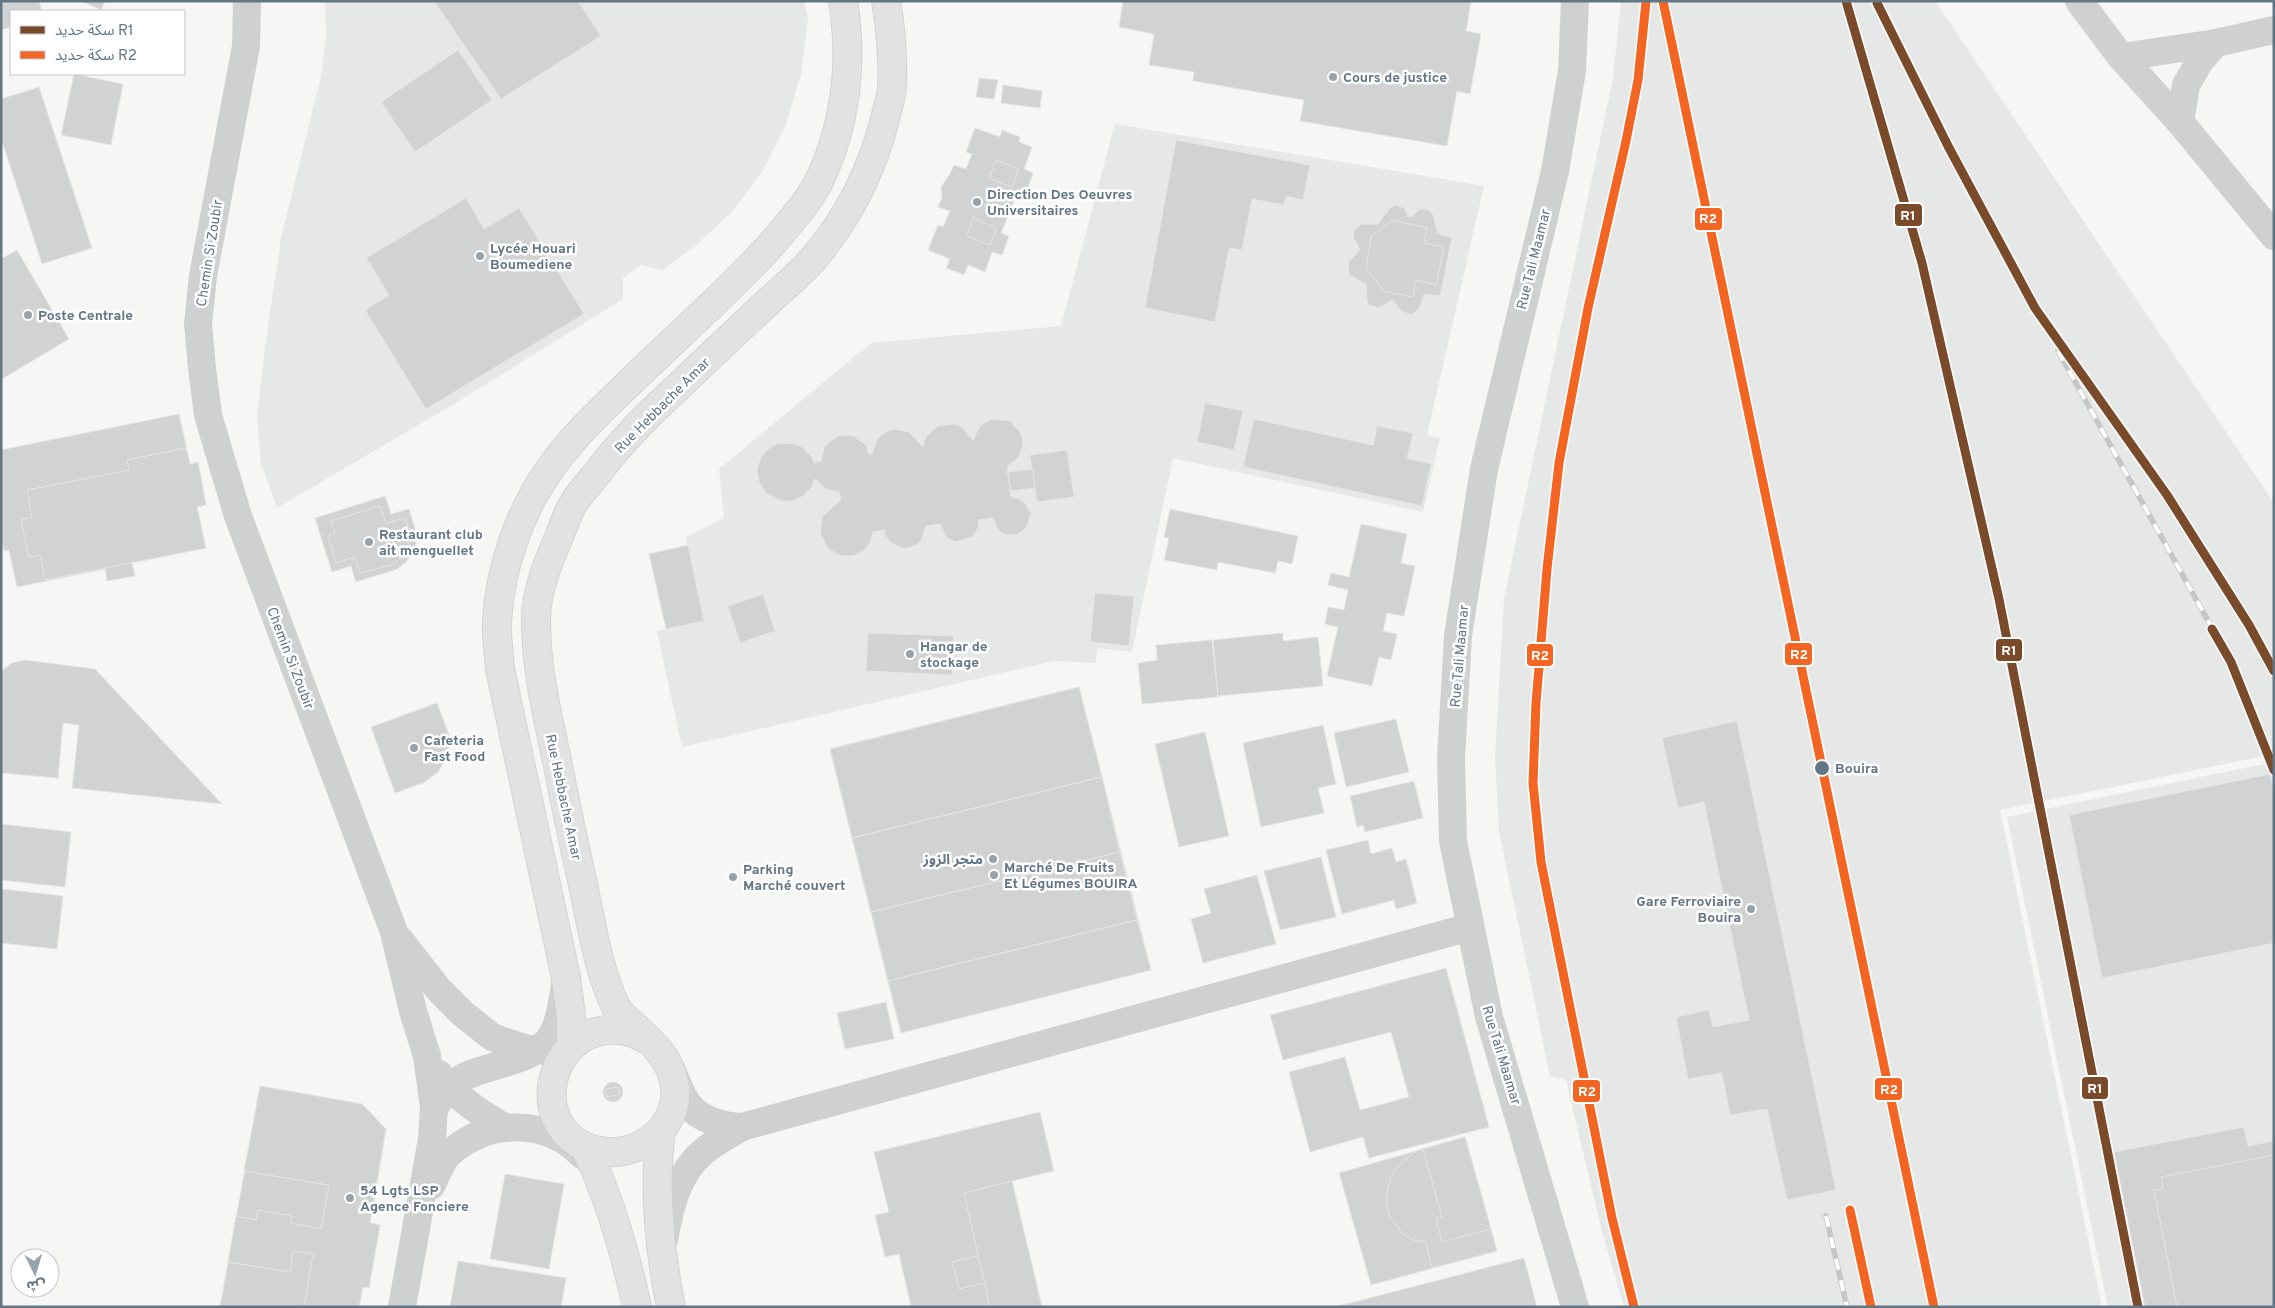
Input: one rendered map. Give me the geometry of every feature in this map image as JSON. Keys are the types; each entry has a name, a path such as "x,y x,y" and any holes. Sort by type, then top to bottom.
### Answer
{"main road":[{"path":"637,1307 627,1261 601,1179 577,1141 558,1121 552,1104 551,1086 558,1050 571,1016 566,978 500,668 497,621 506,568 521,519 549,469 594,417 748,269 787,226 819,181 837,134 848,76 843,1"},
{"name":"Rue Hebbache Amar","path":"648,1040 618,1011 596,942 574,847 538,664 536,616 547,565 574,502 613,452 651,412 812,260 849,209 876,153 892,91 890,25 886,1"},
{"path":"558,1050 588,1034 608,1030 629,1031 648,1040 663,1054 672,1072 676,1092 672,1113 661,1130 646,1144 626,1152 606,1153 577,1141"},
{"path":"661,1130 657,1163 658,1216 661,1256 671,1307"}],"street":[{"name":"Chemin Si Zoubir","path":"247,1 246,46 203,276 199,314 200,350 208,415 238,516 394,932 413,1011 442,1098 481,1114 506,1128"},
{"name":"Rue Tali Maamar","path":"1575,1 1572,71 1556,171 1484,469 1458,636 1451,758 1453,841 1489,1017 1576,1307"},
{"path":"2079,1 2121,57 2180,122 2274,236"},
{"path":"2121,57 2216,43 2274,30"},
{"path":"2180,122 2186,85 2200,61 2216,43"},
{"path":"661,1256 671,1203 685,1174 702,1152 742,1127 1470,927"},
{"path":"394,932 439,990 492,1037 524,1048 558,1050"},
{"path":"402,1307 432,1139 442,1098 458,1080 476,1072 558,1050"},
{"path":"672,1072 688,1106 712,1121 726,1126 742,1127"},
{"path":"422,1203 448,1154 480,1132 506,1128 539,1130 577,1141"},
{"path":"539,1130 562,1139 580,1154 601,1179"}],"shaded area":[{"name":"Lycée Houari Boumediene","path":"325,1 804,1 808,19 801,74 785,127 763,170 733,211 694,247 663,270 641,265 623,278 623,299 454,404 277,508 261,463 257,416 281,238 321,76 326,36"},
{"path":"1621,1 1935,1 2274,503 2274,754 2000,810 2102,1307 1624,1307 1602,1232 1566,1080 1550,1076 1499,831 1495,756 1504,599 1613,78"},
{"path":"1115,124 1484,186 1427,435 1440,438 1423,512 1173,458 1132,652 1097,648 1096,663 1054,661 682,747 657,631 704,621 686,537 724,518 719,469 871,343 1061,326"},
{"path":"2274,762 2274,1307 2108,1307 2007,817"}],"building":[{"path":"1,1 39,1 42,10 10,10 10,27 1,30"},
{"path":"81,1 105,1 101,10"},
{"path":"434,1 578,1 601,36 501,99"},
{"name":"Cours de justice","path":"1123,1 1471,1 1466,31 1481,34 1470,94 1457,91 1447,146 1300,121 1304,100 1193,81 1194,72 1149,65 1154,34 1119,27"},
{"path":"458,50 492,100 415,152 381,102"},
{"path":"74,75 123,84 111,145 61,135"},
{"path":"979,78 998,80 994,99 976,97"},
{"path":"1003,85 1042,91 1040,108 1001,103"},
{"path":"39,87 92,248 42,264 1,138 1,99"},
{"name":"Direction Des Oeuvres Universitaires","path":"975,128 1000,137 1002,130 1020,137 1019,142 1032,147 1024,169 1033,173 1026,194 1018,191 1001,233 1009,236 1002,255 992,252 985,272 968,265 964,275 946,268 950,259 928,250 938,225 943,227 950,211 938,207 942,198 941,187 954,165 966,169 972,154 966,152"},
{"path":"1176,140 1310,165 1303,200 1286,196 1284,205 1252,199 1242,250 1229,248 1215,322 1145,308"},
{"path":"996,160 1019,169 1012,187 989,178"},
{"path":"466,198 484,229 519,208 584,314 426,409 365,310 389,295 366,258"},
{"path":"1396,205 1404,208 1408,216 1411,217 1420,209 1428,209 1434,216 1437,233 1452,238 1440,296 1424,294 1419,309 1411,315 1401,311 1393,300 1378,308 1369,305 1366,284 1351,276 1348,271 1349,261 1360,250 1353,236 1355,229 1361,224 1378,224 1390,208"},
{"path":"973,218 997,228 990,245 967,236"},
{"path":"1392,220 1427,228 1424,243 1444,247 1436,285 1416,280 1413,297 1384,291 1366,268 1371,237"},
{"name":"Poste Centrale","path":"17,250 69,339 2,379 1,259"},
{"path":"1205,403 1243,411 1234,450 1197,442"},
{"path":"179,414 190,464 198,462 206,505 197,507 206,548 132,563 135,576 107,581 105,569 17,587 9,550 4,551 1,537 1,450"},
{"path":"991,419 1010,421 1020,432 1022,438 1023,444 1019,457 1007,467 1011,497 1019,499 1026,504 1031,514 1026,528 1016,535 1004,534 998,530 993,518 979,520 978,528 972,537 956,542 947,538 940,524 926,526 921,541 905,549 891,543 885,535 885,530 873,532 870,543 863,551 853,556 842,556 828,549 820,533 822,517 841,500 839,492 826,489 815,479 811,488 803,496 793,501 782,501 766,493 759,482 757,469 761,457 768,449 779,443 795,444 802,447 812,457 814,463 821,461 824,447 837,436 849,435 855,437 866,445 869,455 872,454 877,439 894,429 909,432 923,447 926,437 938,426 954,424 962,427 973,440 980,426"},
{"path":"1254,419 1373,445 1377,426 1413,433 1407,458 1431,464 1422,506 1243,467"},
{"path":"186,448 190,464 198,462 206,505 197,507 206,548 45,580 40,555 29,557 21,520 32,517 27,490 129,470 127,460"},
{"path":"1067,450 1074,497 1037,502 1030,455"},
{"path":"1033,469 1035,488 1011,491 1008,472"},
{"name":"Restaurant club ait menguellet","path":"385,496 391,514 409,509 417,535 415,549 407,561 397,569 356,582 351,566 332,572 315,518"},
{"name":"Restaurant club ait menguellet","path":"380,506 386,523 405,518 411,537 403,556 394,564 360,573 355,557 336,563 328,536 335,533 331,521"},
{"path":"1170,509 1298,536 1292,564 1278,561 1275,573 1218,562 1217,570 1164,560 1169,538 1164,537"},
{"path":"1361,524 1407,534 1401,563 1415,566 1404,616 1387,613 1383,631 1397,634 1391,660 1379,657 1372,686 1327,676 1338,627 1325,624 1328,607 1344,610 1348,590 1328,585 1331,573 1349,577"},
{"path":"688,545 704,621 666,629 649,554"},
{"path":"1095,593 1134,596 1129,646 1090,642"},
{"path":"763,594 775,631 740,643 728,606"},
{"name":"Hangar de stockage","path":"868,633 954,636 952,675 866,671"},
{"path":"1283,633 1283,641 1318,637 1323,686 1218,696 1213,640"},
{"path":"1212,640 1218,697 1142,704 1138,663 1157,660 1156,645"},
{"path":"25,660 95,669 222,804 72,788 79,725 63,723 58,778 1,773 1,675 4,669 12,663"},
{"name":"Marché De Fruits Et Légumes BOUIRA","path":"1079,687 1151,970 901,1033 830,749"},
{"path":"1079,687 1102,777 852,838 830,749"},
{"name":"Cafeteria Fast Food","path":"437,703 451,740 447,757 438,772 423,783 395,793 371,727"},
{"path":"1396,719 1409,772 1346,787 1334,733"},
{"name":"Gare Ferroviaire Bouira","path":"1737,721 1836,1190 1787,1200 1767,1109 1730,1115 1722,1073 1688,1079 1676,1017 1709,1010 1713,1027 1749,1020 1704,802 1678,808 1662,738"},
{"path":"1323,725 1336,784 1318,788 1324,813 1261,827 1243,743"},
{"path":"1205,732 1229,836 1179,847 1155,744"},
{"path":"2270,774 2274,792 2274,943 2102,978 2069,815"},
{"path":"1102,777 1120,852 871,912 852,838"},
{"path":"1414,781 1423,818 1365,832 1363,825 1357,827 1350,796"},
{"path":"1,824 71,832 65,887 1,880"},
{"path":"1368,840 1371,854 1392,848 1396,862 1406,859 1417,903 1396,909 1394,900 1342,914 1326,850"},
{"path":"1120,852 1137,920 888,981 871,912"},
{"path":"1321,857 1336,917 1280,930 1264,871"},
{"path":"1257,875 1276,944 1203,963 1191,919 1211,913 1204,889"},
{"path":"1,889 63,896 57,949 1,943"},
{"path":"1137,920 1151,970 901,1033 888,981"},
{"path":"1446,968 1489,1127 1369,1158 1363,1137 1310,1152 1289,1072 1345,1057 1360,1110 1409,1097 1391,1032 1283,1060 1270,1015"},
{"path":"886,1002 894,1039 845,1049 837,1013"},
{"path":"613,1082 620,1085 623,1092 620,1099 613,1102 606,1099 603,1092 606,1085"},
{"name":"54 Lgts LSP Agence Fonciere","path":"260,1086 362,1104 386,1129 370,1223 380,1225 369,1288 363,1287 359,1307 220,1307"},
{"name":"54 Lgts LSP Agence Fonciere","path":"260,1086 362,1104 386,1129 370,1223 380,1225 369,1288 363,1287 359,1307 304,1307 313,1254 293,1251 290,1272 228,1262 236,1216 256,1220 258,1210 292,1216 290,1223 321,1229 329,1185 244,1171"},
{"path":"618,1087 620,1094 607,1097 605,1089"},
{"path":"1040,1112 1054,1171 1012,1181 1042,1307 911,1307 899,1254 885,1257 875,1215 889,1212 874,1152"},
{"path":"2244,1127 2248,1146 2274,1141 2274,1307 2145,1307 2114,1152"},
{"path":"1465,1137 1497,1251 1371,1285 1339,1173"},
{"path":"1465,1137 1497,1251 1432,1268 1426,1242 1413,1240 1402,1233 1389,1215 1386,1201 1391,1176 1400,1164 1416,1151"},
{"path":"1465,1137 1491,1229 1442,1242 1436,1219 1442,1217 1423,1149"},
{"path":"2274,1155 2274,1307 2177,1307 2154,1190 2163,1189 2161,1177"},
{"path":"505,1174 564,1184 549,1269 490,1259"},
{"path":"1012,1181 1042,1307 990,1307 964,1193"},
{"path":"978,1256 985,1283 959,1289 952,1262"},
{"path":"1524,1258 1537,1307 1335,1307"},
{"path":"458,1261 566,1278 561,1307 450,1307"}],"railway":[{"path":"1634,1307 1612,1218 1541,862 1533,783 1536,703 1547,569 1559,463 1588,308 1638,80 1646,1"},
{"path":"1846,1 1922,263 1999,599 2138,1307"},
{"path":"1876,1 1948,146 2035,308 2167,495 2249,625 2274,671"},
{"path":"2058,351 2231,662 2274,770"},
{"path":"1850,1210 1871,1307"},
{"path":"1826,1216 1847,1307"}],"rail line":[{"name":"R2","path":"1663,1 1934,1307"},
{"name":"R1","path":"1846,1 1922,263 1999,599 2138,1307"},
{"name":"R2","path":"1634,1307 1612,1218 1541,862 1533,783 1536,703 1547,569 1559,463 1588,308 1638,80 1646,2"},
{"name":"R1","path":"1877,3 1948,146 2035,308 2167,495 2249,625 2274,671"},
{"name":"R1","path":"2212,629 2231,662 2274,770"},
{"name":"R2","path":"1850,1210 1871,1307"}],"place":[{"name":"Cours de justice","path":"1333,77"},
{"name":"Direction Des Oeuvres Universitaires","path":"977,202"},
{"name":"Lycée Houari Boumediene","path":"480,256"},
{"name":"Poste Centrale","path":"28,315"},
{"name":"Restaurant club ait menguellet","path":"369,542"},
{"name":"Hangar de stockage","path":"910,654"},
{"name":"Cafeteria Fast Food","path":"414,748"},
{"name":"Bouira","path":"1822,768"},
{"name":"متجر الزوز","path":"993,859"},
{"name":"Marché De Fruits Et Légumes BOUIRA","path":"994,875"},
{"name":"Parking Marché couvert","path":"733,877"},
{"name":"Gare Ferroviaire Bouira","path":"1751,909"},
{"name":"54 Lgts LSP Agence Fonciere","path":"350,1198"}]}
